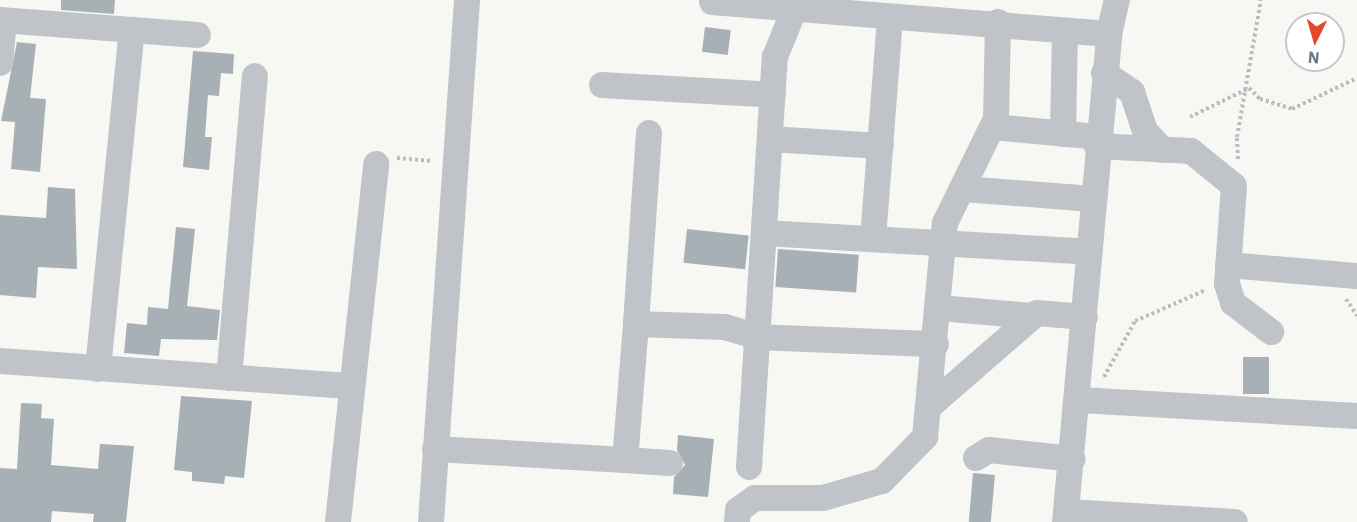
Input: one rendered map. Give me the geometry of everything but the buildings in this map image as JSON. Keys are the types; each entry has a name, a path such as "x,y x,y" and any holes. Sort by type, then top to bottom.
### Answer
{"street":[{"path":"431,522 452,162 467,0"},
{"path":"1117,0 1109,34 1097,141 1080,400 1066,517 1235,522"},
{"path":"712,2 797,4 890,19 998,22 1109,34"},
{"path":"749,467 775,57 797,4"},
{"path":"873,239 890,19"},
{"path":"0,63 2,21 198,35"},
{"path":"737,522 738,510 755,498 823,498 882,481 925,437 932,405 945,223 993,127 998,22"},
{"path":"98,369 132,30"},
{"path":"1063,134 1065,31"},
{"path":"1104,73 1132,92 1145,131 1164,150"},
{"path":"229,378 255,76"},
{"path":"602,85 773,94"},
{"path":"993,127 1063,134 1164,150 1191,151 1234,186 1227,275 1233,303 1271,332"},
{"path":"625,460 649,134"},
{"path":"770,139 881,146"},
{"path":"338,522 376,164"},
{"path":"963,189 1093,199"},
{"path":"764,233 873,239 944,239 1089,252"},
{"path":"1227,275 1357,276"},
{"path":"939,308 1033,316 1085,317"},
{"path":"932,405 1033,316"},
{"path":"636,324 725,327 758,337 936,344"},
{"path":"0,361 352,387"},
{"path":"1080,400 1357,416"},
{"path":"435,449 670,463"},
{"path":"976,458 989,450 1073,459"}],"path":[{"path":"1234,186 1261,0"},
{"path":"1249,88 1260,99 1292,109 1357,78"},
{"path":"1190,117 1249,88"},
{"path":"376,164 395,158 452,162"},
{"path":"1080,400 1108,374 1118,344 1135,321 1227,275"}]}
